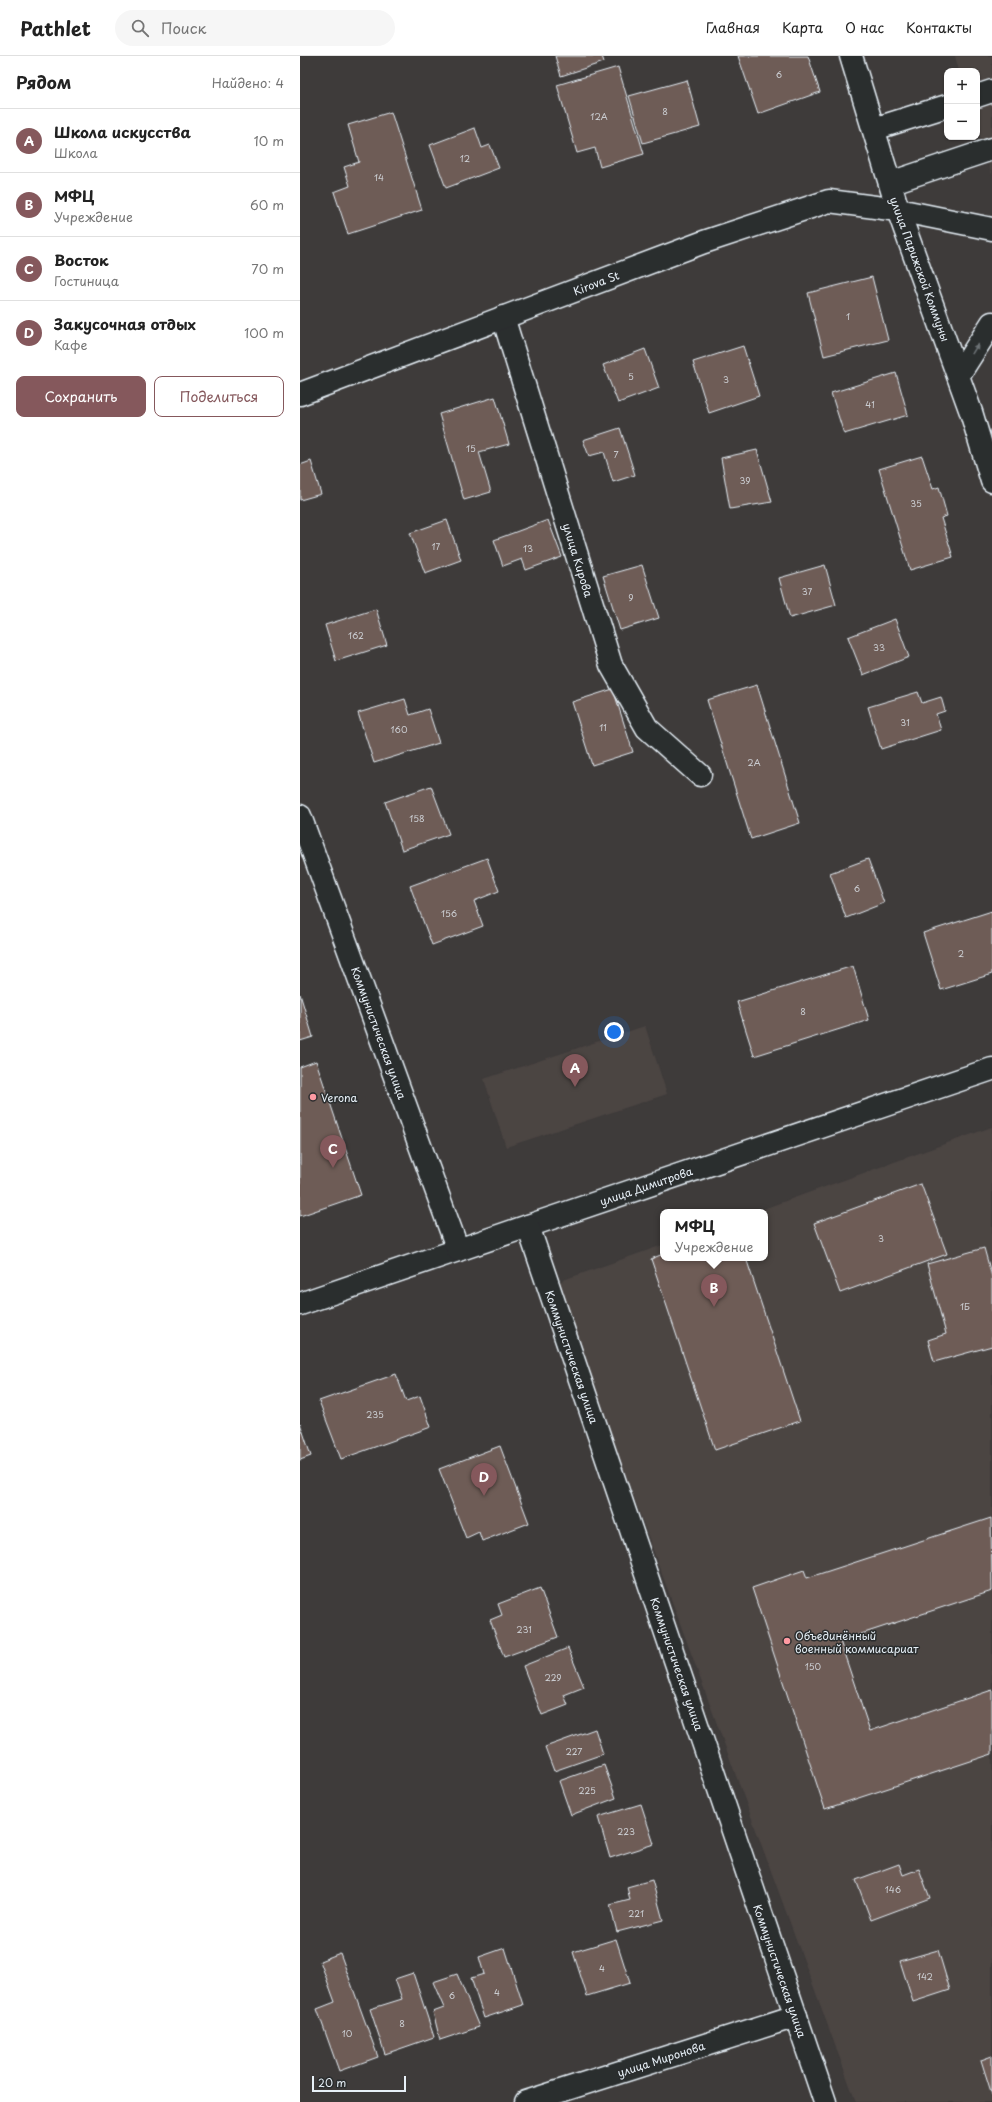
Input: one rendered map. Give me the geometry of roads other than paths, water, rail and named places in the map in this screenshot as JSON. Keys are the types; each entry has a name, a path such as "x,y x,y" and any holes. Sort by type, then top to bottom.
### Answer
{"street":[{"name":"улица Парижской Коммуны","path":"851,56 898,210 958,376 992,481"},
{"path":"980,95 992,91"},
{"path":"874,129 944,107"},
{"path":"890,183 992,149"},
{"name":"Kirova St","path":"300,394 704,242 829,202 898,210 992,229"},
{"name":"улица Кирова","path":"503,317 610,665 647,728 700,775"},
{"path":"958,376 992,323"},
{"name":"Коммунистическая улица","path":"300,816 458,1250"},
{"name":"улица Димитрова","path":"300,1304 992,1069"},
{"name":"Коммунистическая улица","path":"528,1226 825,2102"},
{"name":"улица Миронова","path":"526,2102 796,2016"}],"place":[{"name":"Школа искусства","path":"575,1087"},
{"name":"Verona","path":"313,1097"},
{"name":"Восток","path":"333,1168"},
{"name":"МФЦ","path":"714,1307"},
{"name":"Закусочная отдых","path":"484,1496"},
{"name":"Объединённый военный коммисариат","path":"787,1641"}]}
